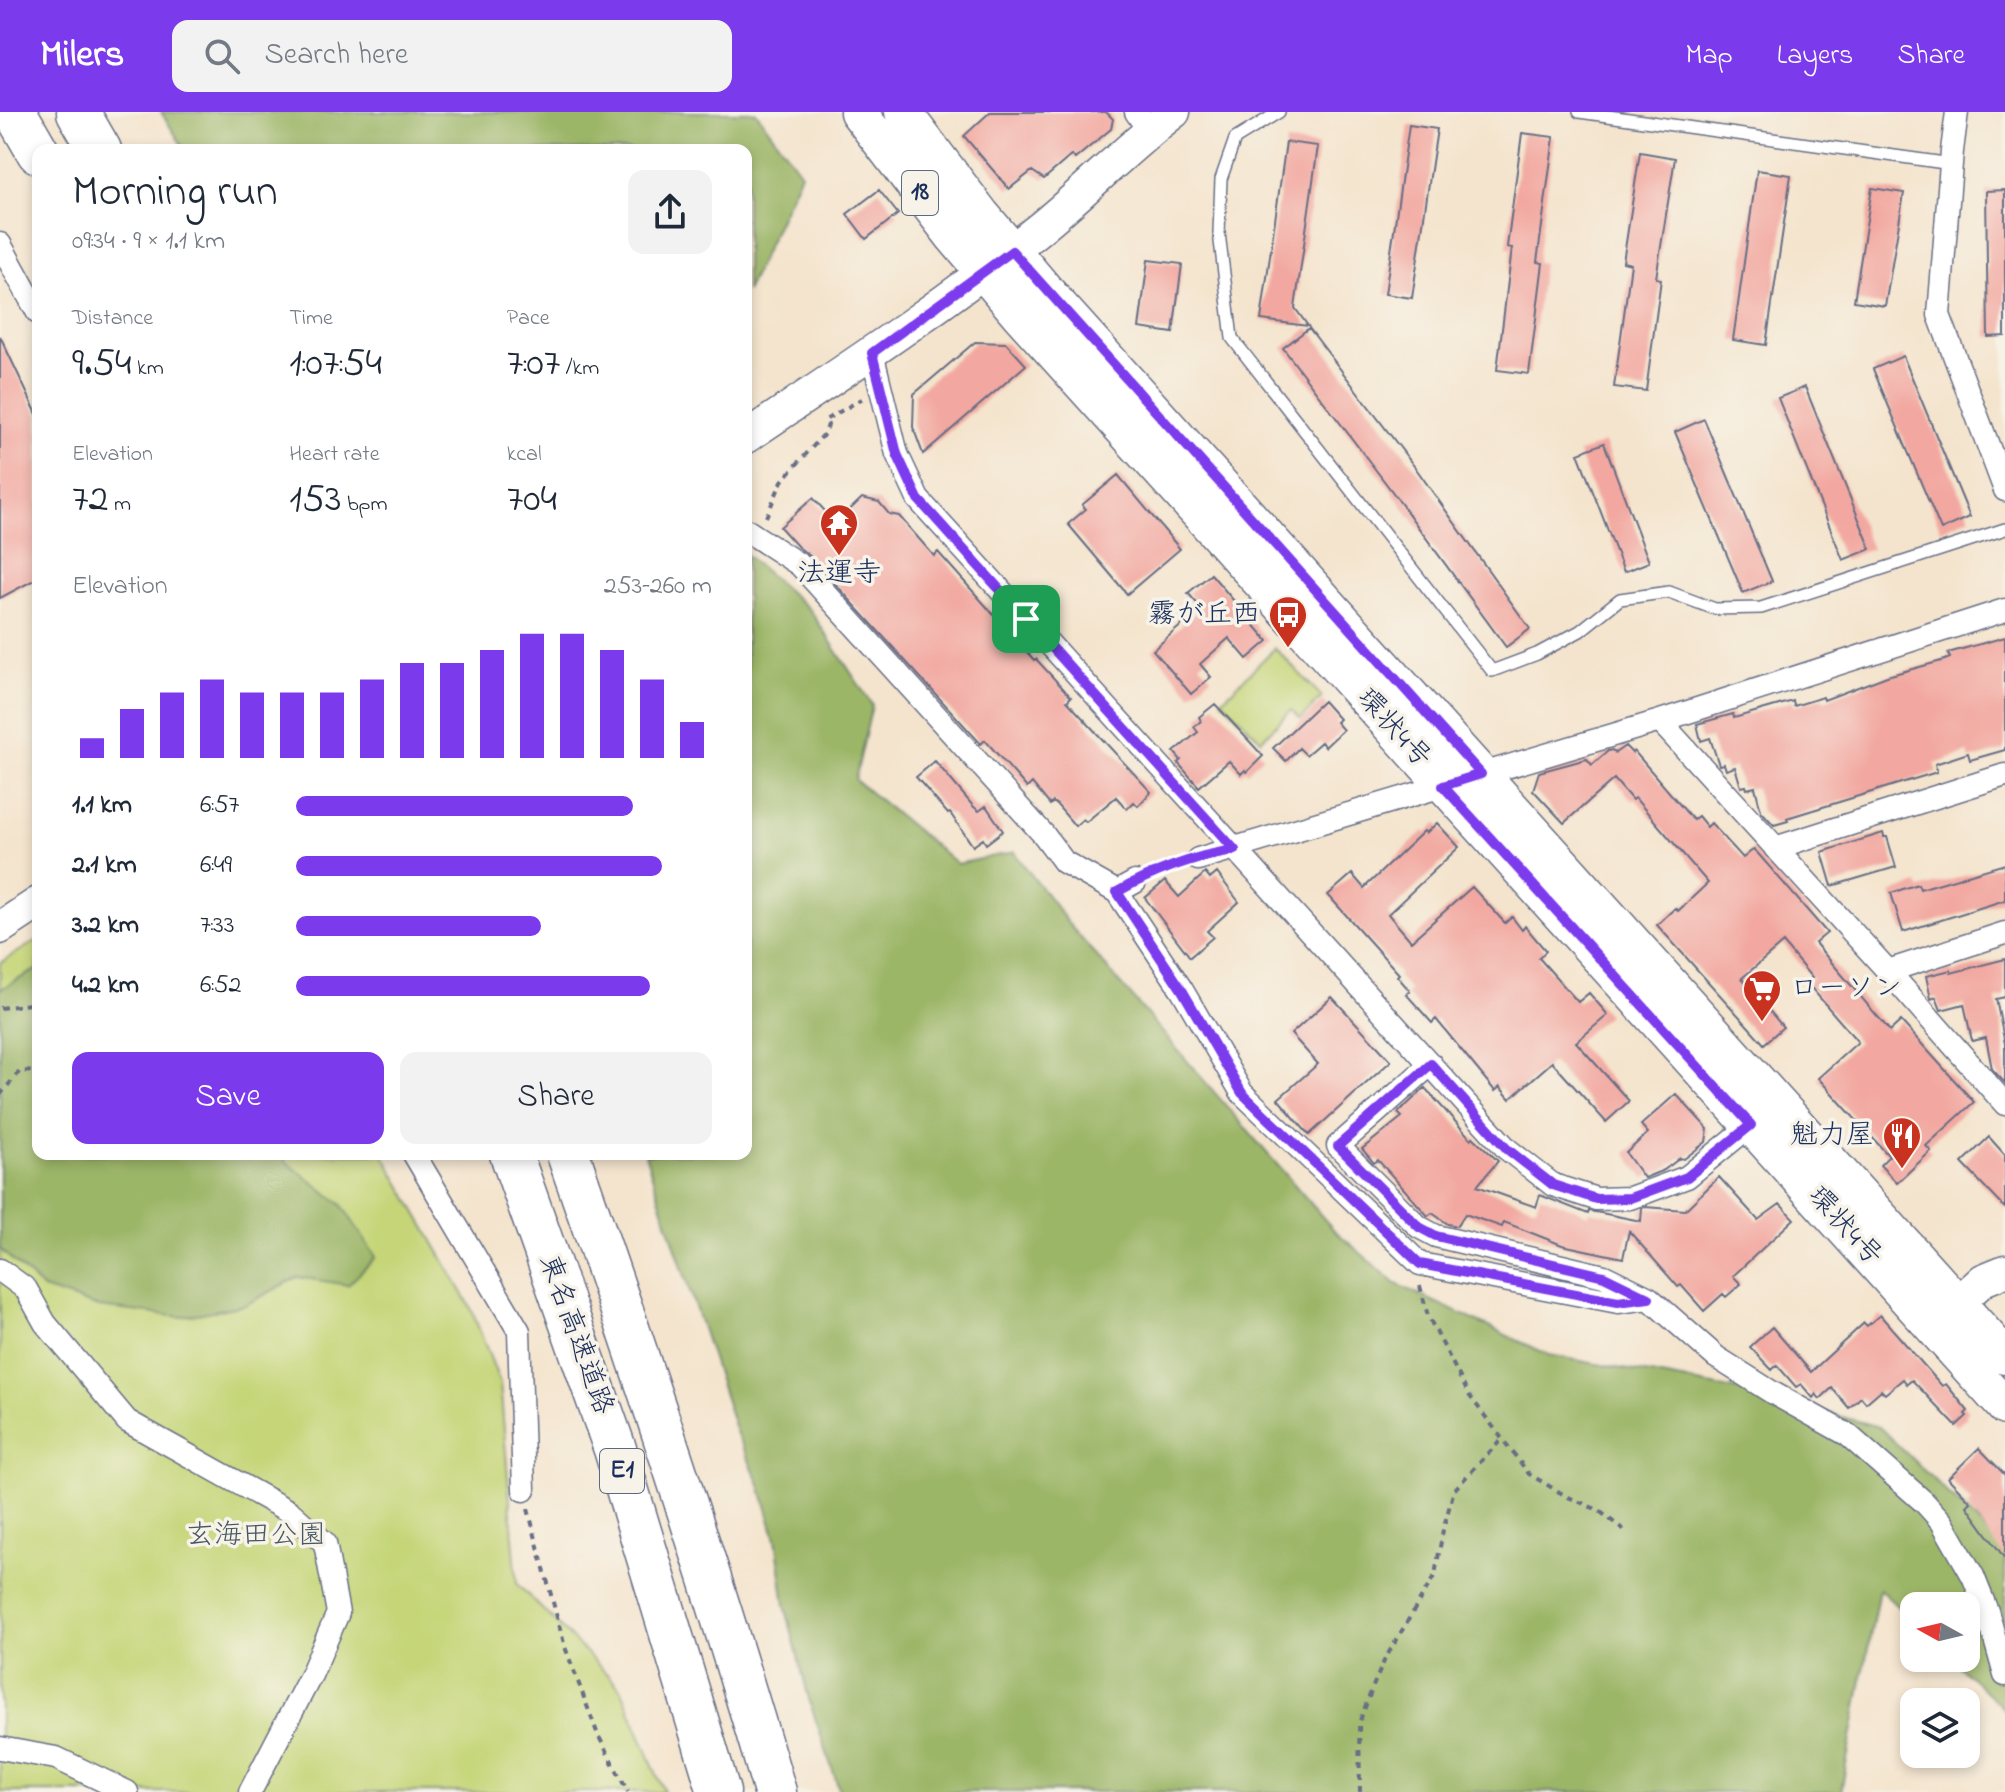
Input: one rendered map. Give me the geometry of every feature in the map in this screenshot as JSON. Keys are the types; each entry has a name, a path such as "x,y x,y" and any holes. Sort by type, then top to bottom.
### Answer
{"highway":[{"path":"15,112 33,144"},
{"path":"78,112 97,144"},
{"name":"東名高速道路","path":"513,1160 615,1449 719,1792"},
{"name":"東名高速道路","path":"570,1160 652,1393 719,1602 775,1792"}],"main road":[{"name":"環状4号","path":"858,112 984,273 1751,1125 1945,1314 2005,1356"},
{"name":"環状4号","path":"903,112 1012,251 1481,774 1945,1314 2005,1407"}],"street":[{"path":"1957,112 1939,315 2005,490"},
{"path":"752,433 984,273 1012,251 1153,118"},
{"path":"0,244 32,302"},
{"path":"872,353 897,454 918,499 1507,1149 1553,1185 1596,1199 1630,1198 1687,1177 1751,1125"},
{"path":"754,528 800,565 1044,835 1064,862 1126,887 1242,1093 1420,1264 1618,1302 1649,1298"},
{"path":"1198,859 1660,721 2005,610"},
{"path":"1660,721 2003,1098"},
{"path":"1775,848 2005,775"},
{"path":"0,928 32,907"},
{"path":"1888,971 2005,933"},
{"path":"1431,1064 1338,1146 1419,1227 1436,1236 1604,1276 1649,1298 1716,1357 1848,1435 1924,1502 1942,1522 1973,1576 1987,1611 2005,1675"},
{"path":"418,1160 519,1331 524,1490"},
{"path":"0,1270 26,1289 45,1323 127,1421 290,1512 325,1543 338,1613 311,1675 250,1792"},
{"path":"1945,1314 1983,1280 2005,1271"},
{"path":"0,1748 56,1758 127,1792"}],"lane":[{"path":"1279,112 1235,139 1221,179 1219,233 1232,338 1492,671 1537,654 1569,637 1620,599 1669,592 1715,609 1761,608 2005,529"},
{"path":"1579,112 1952,164"}],"path":[{"path":"754,528 782,481 825,433 828,425 825,420 881,388"},
{"path":"1126,887 1198,859"},
{"path":"0,1008 31,1003"},
{"path":"0,1095 20,1071 32,1072"},
{"path":"1420,1264 1418,1277 1428,1316 1469,1395 1502,1439 1529,1474 1598,1510 1625,1531"},
{"path":"1360,1792 1359,1723 1374,1684 1385,1659 1435,1575 1454,1490 1502,1439"},
{"path":"524,1490 565,1647 598,1735 628,1792"}],"green space":[{"path":"161,112 756,112 801,173 752,279 752,144 181,144"},
{"path":"752,560 810,610 872,705 855,780 957,864 1014,852 1072,928 1332,1228 1396,1284 1549,1355 1756,1394 1879,1427 1979,1524 2005,1554 2005,1710 1966,1672 1980,1672 1980,1592 1900,1592 1900,1609 1879,1589 1841,1792 840,1792 810,1703 785,1605 776,1539 759,1482 736,1432 647,1160 752,1160"},
{"path":"1275,648 1322,697 1301,719 1291,710 1261,740 1222,700"},
{"name":"玄海田公園","path":"32,944 32,1160 386,1160 470,1306 500,1383 517,1584 621,1688 664,1792 0,1792 0,963"},
{"path":"32,972 32,1160 285,1160 341,1204 376,1257 348,1285 298,1277 245,1305 181,1317 99,1307 43,1289 0,1249 0,989"}],"building":[{"path":"990,112 1106,112 1113,119 1111,129 1075,159 1072,155 1044,179 1032,171 1009,189 964,136"},
{"path":"1409,125 1437,129 1412,298 1385,294"},
{"path":"1522,133 1554,137 1537,262 1543,263 1529,374 1497,370 1512,248 1507,247"},
{"path":"1286,142 1318,146 1295,308 1308,326 1261,320"},
{"path":"1640,152 1675,158 1656,278 1661,279 1646,391 1614,387 1631,264 1623,262"},
{"path":"1757,170 1791,175 1766,345 1733,340"},
{"path":"1872,188 1904,193 1885,306 1854,301"},
{"path":"879,190 898,214 866,239 847,214"},
{"path":"2005,190 2005,336 1988,337 1986,191"},
{"path":"1148,260 1182,264 1173,333 1139,328"},
{"path":"1309,328 1417,470 1530,629 1506,647 1283,348"},
{"path":"0,336 32,403 32,581 0,598"},
{"path":"975,342 1006,343 1026,365 923,454 913,427 914,394"},
{"path":"1903,356 1970,517 1941,530 1873,369"},
{"path":"1805,387 1871,549 1843,560 1778,398"},
{"path":"1704,419 1772,581 1743,593 1675,432"},
{"path":"1604,443 1649,562 1624,572 1578,453"},
{"path":"1118,475 1180,549 1127,594 1068,524 1086,509 1082,505"},
{"path":"813,498 836,523 862,498 879,502 889,514 899,516 934,556 938,552 1071,697 1067,701 1151,792 1138,806 1134,802 1127,809 1116,797 1086,822 1083,819 1075,826 1057,805 1053,802 1050,805 1032,783 1027,788 985,740 981,744 780,527"},
{"path":"1211,574 1268,641 1247,659 1229,638 1200,664 1211,677 1191,694 1153,650 1201,608 1188,593"},
{"path":"2005,637 2005,750 1970,760 1968,753 1935,764 1937,772 1787,818 1788,821 1774,825 1761,811 1755,787 1741,787 1735,767 1726,770 1724,764 1719,765 1710,738 1701,741 1697,724 1733,714 1734,718 1793,701 1794,706 1823,697 1824,700 1887,676 1945,660 1950,658 1948,653"},
{"path":"1323,701 1339,719 1336,722 1343,730 1325,747 1321,742 1306,755 1299,748 1286,761 1273,748"},
{"path":"1215,704 1263,756 1241,774 1229,761 1199,787 1178,763 1181,760 1174,752 1198,732 1194,727 1201,721 1199,717"},
{"path":"1625,746 1632,753 1634,751 1693,820 1698,816 1707,827 1711,823 1743,858 1754,849 1827,933 1815,943 1890,1031 1901,1021 1974,1102 1926,1146 1931,1151 1897,1183 1880,1165 1889,1156 1818,1078 1858,1042 1806,982 1812,978 1783,943 1742,978 1783,1027 1764,1044 1657,925 1675,908 1678,911 1708,883 1635,798 1632,800 1614,779 1564,823 1533,790 1539,772 1587,759 1592,765 1608,751 1615,753"},
{"path":"935,761 973,806 979,811 986,806 1003,831 986,844 983,839 973,846 950,813 916,777"},
{"path":"1437,823 1459,847 1388,914 1411,941 1472,887 1505,923 1512,917 1522,930 1525,926 1546,951 1539,958 1578,1002 1589,993 1608,1015 1576,1042 1629,1101 1606,1122 1552,1062 1510,1099 1500,1087 1495,1091 1436,1019 1432,1023 1406,994 1410,991 1397,976 1399,974 1328,895 1352,874 1364,888 1424,831 1426,833"},
{"path":"1883,833 1896,867 1832,886 1822,852"},
{"path":"2005,864 2005,900 1903,932 1891,893 1918,884 1920,889"},
{"path":"1205,873 1210,879 1217,873 1239,902 1207,931 1213,937 1190,957 1145,898 1165,881 1179,897"},
{"path":"2005,959 2005,997 1996,999 2005,1044 2005,1083 1992,1069 1986,1038 1972,1041 1964,1004 1941,1010 1936,997 1931,999 1926,976"},
{"path":"1332,997 1391,1061 1309,1135 1278,1099 1318,1064 1291,1034"},
{"path":"1425,1088 1471,1139 1473,1137 1498,1161 1477,1186 1536,1207 1540,1195 1588,1214 1589,1211 1641,1221 1642,1208 1645,1207 1685,1210 1719,1177 1758,1220 1780,1204 1794,1219 1733,1276 1741,1284 1726,1297 1723,1294 1704,1311 1681,1285 1678,1287 1629,1231 1623,1258 1562,1245 1504,1222 1502,1227 1465,1214 1457,1226 1448,1224 1432,1213 1428,1216 1378,1160 1374,1163 1362,1149 1402,1117 1398,1113"},
{"path":"1676,1094 1708,1129 1706,1142 1684,1159 1680,1158 1664,1170 1644,1178 1626,1153 1648,1133 1641,1125"},
{"path":"1989,1137 2005,1155 2005,1208 1962,1163"},
{"path":"1880,1315 1968,1411 1956,1426 1912,1380 1907,1384 1903,1379 1885,1394 1881,1390 1866,1403 1861,1397 1849,1408 1832,1388 1820,1399 1816,1394 1813,1398 1801,1384 1796,1387 1777,1365 1772,1370 1750,1347 1772,1327 1811,1372 1864,1323 1867,1326"},
{"path":"1979,1448 2005,1475 2005,1559 1967,1506 1971,1502 1948,1478"}],"place":[{"name":"法運寺","path":"839,557"},
{"name":"霧が丘西","path":"1288,649"},
{"name":"ローソン","path":"1762,1023"},
{"name":"魁力屋","path":"1902,1170"}],"route":[{"path":"1012,251 1481,774 1443,786 1751,1125 1687,1177 1630,1198 1596,1199 1553,1185 1507,1149 1431,1064 1338,1146 1419,1227 1436,1236 1604,1276 1649,1298 1618,1302 1420,1264 1242,1093 1182,990 1117,892 1135,882 1198,859 1235,850 1026,619 918,499 897,454 872,353 1012,251"}]}
